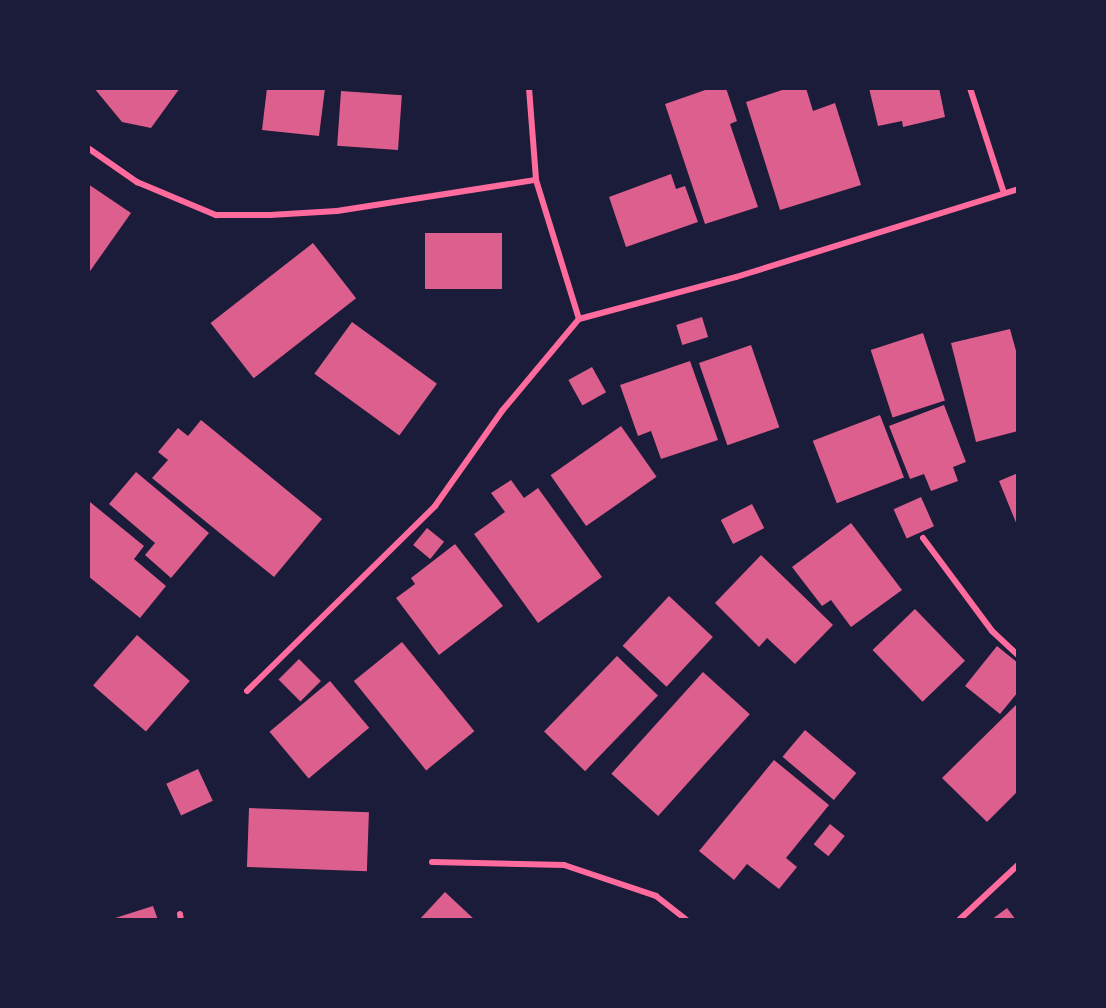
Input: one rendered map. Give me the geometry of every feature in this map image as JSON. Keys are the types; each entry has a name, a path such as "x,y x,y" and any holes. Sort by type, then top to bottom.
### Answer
{"street":[{"path":"529,88 536,180 579,319"},
{"path":"970,88 1004,193"},
{"path":"88,148 137,182 216,215 337,211 536,180"},
{"path":"247,691 435,506 502,411 579,319 736,277 1017,189"},
{"path":"922,538 992,631 1017,655"},
{"path":"432,862 564,865 656,896 687,920"},
{"path":"959,920 1017,865"}],"building":[{"path":"94,88 180,88 151,128 122,122"},
{"path":"267,88 325,88 319,136 262,130"},
{"path":"711,88 726,88 737,121 730,124 758,207 705,224 665,104"},
{"path":"788,88 806,88 813,111 835,103 861,185 780,210 746,102"},
{"path":"869,88 939,88 945,117 903,127 902,121 878,126"},
{"path":"341,91 402,95 398,150 337,146"},
{"path":"671,174 676,189 685,186 698,222 626,247 609,197"},
{"path":"88,184 131,213 88,274"},
{"path":"425,233 502,233 502,289 425,289"},
{"path":"313,243 356,298 254,378 211,323"},
{"path":"702,317 708,337 682,345 676,325"},
{"path":"352,322 437,384 399,435 314,374"},
{"path":"1010,329 1018,358 1018,431 976,442 951,343"},
{"path":"923,333 945,401 893,418 871,350"},
{"path":"751,345 779,427 727,445 699,363"},
{"path":"690,361 718,440 661,459 651,431 638,436 620,385"},
{"path":"592,367 606,392 582,405 568,380"},
{"path":"944,405 966,462 953,467 958,481 931,491 924,474 910,479 889,426"},
{"path":"880,415 904,478 837,503 813,441"},
{"path":"201,420 322,519 274,577 152,478 168,460 158,452 178,428 188,436"},
{"path":"621,426 657,477 586,526 551,475"},
{"path":"136,472 209,533 171,578 145,555 155,543 109,504"},
{"path":"1018,473 1018,525 1017,525 999,481"},
{"path":"511,480 524,498 538,488 602,577 538,623 474,534 505,512 491,493"},
{"path":"921,497 934,526 907,538 894,509"},
{"path":"90,502 144,546 134,559 166,586 140,618 88,576"},
{"path":"752,504 764,528 733,544 721,520"},
{"path":"851,523 902,590 851,627 831,600 822,606 792,567"},
{"path":"427,528 444,542 430,559 413,545"},
{"path":"455,544 503,606 439,655 396,598 415,584 411,578"},
{"path":"761,555 833,625 795,664 767,638 759,647 715,603"},
{"path":"669,596 713,637 667,687 623,646"},
{"path":"915,609 965,661 923,702 873,650"},
{"path":"137,635 190,681 146,731 93,686"},
{"path":"402,642 474,731 426,770 354,681"},
{"path":"997,646 1018,663 1018,692 1000,714 965,686"},
{"path":"617,656 658,696 585,771 544,732"},
{"path":"299,659 321,681 300,701 278,680"},
{"path":"703,672 750,714 658,816 611,774"},
{"path":"330,681 369,728 309,779 269,732"},
{"path":"1018,703 1018,791 987,822 942,778"},
{"path":"805,730 856,773 834,800 783,757"},
{"path":"774,760 829,805 786,858 797,867 779,889 747,864 734,880 699,851"},
{"path":"198,769 213,801 181,816 166,784"},
{"path":"249,808 369,812 367,871 247,867"},
{"path":"830,824 845,836 828,856 814,844"},
{"path":"445,892 475,920 419,920"},
{"path":"153,906 158,920 112,920 112,919"},
{"path":"1007,908 1016,920 991,920"}]}
